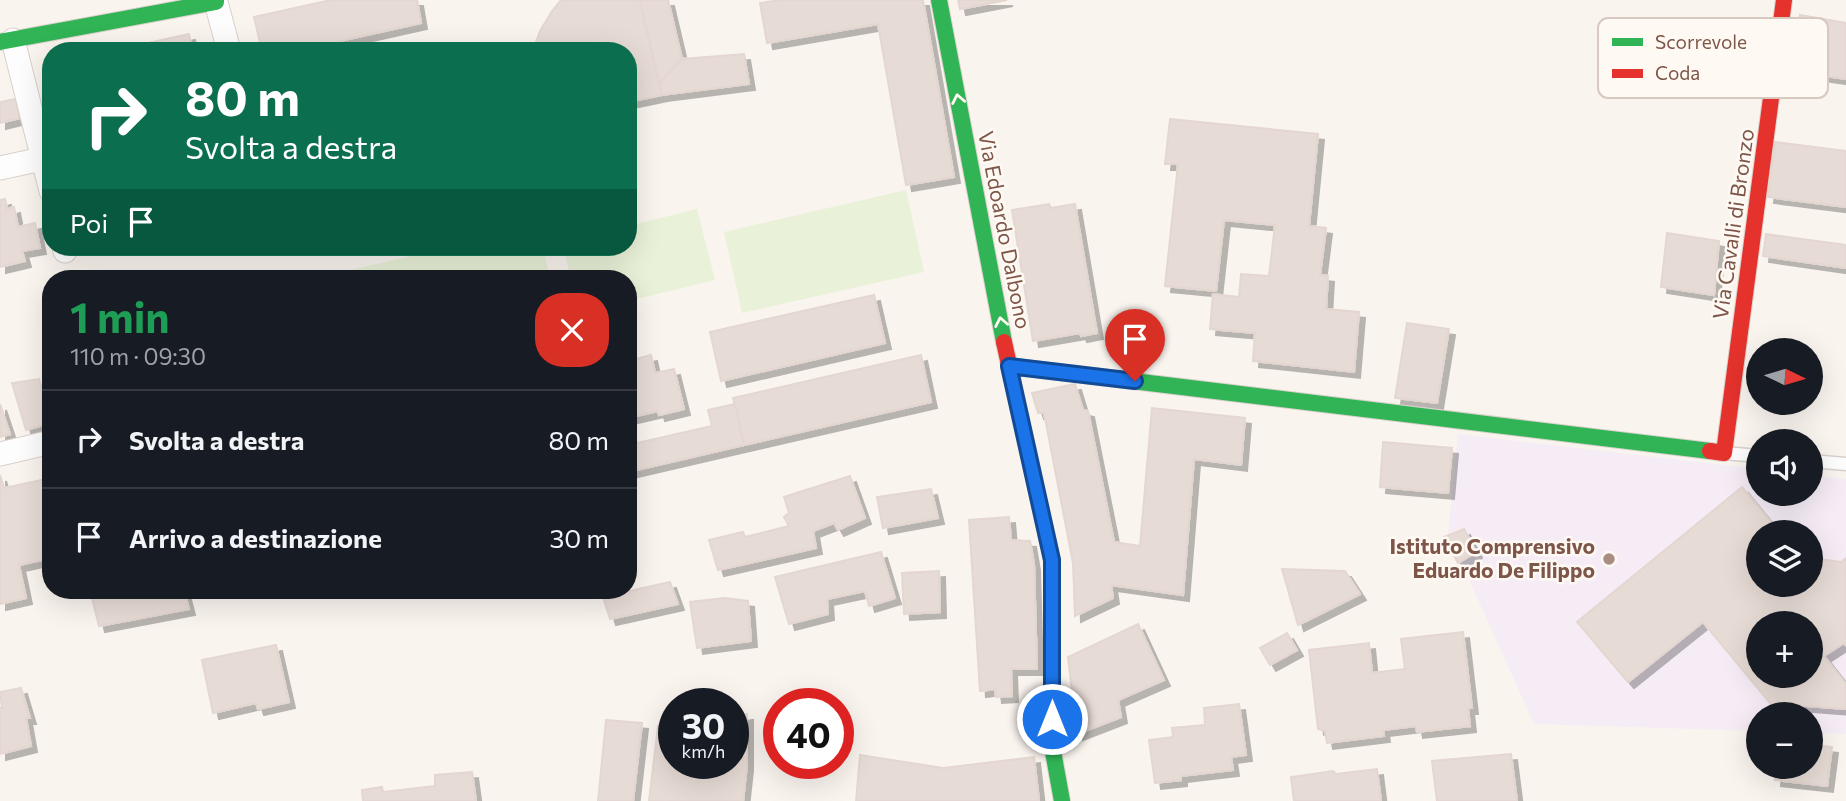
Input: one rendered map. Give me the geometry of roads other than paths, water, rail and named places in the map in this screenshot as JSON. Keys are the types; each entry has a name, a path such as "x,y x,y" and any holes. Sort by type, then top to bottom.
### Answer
{"street":[{"name":"Via Edoardo Dalbono","path":"939,0 1009,366 1052,560 1052,746 1062,801"},
{"name":"Via Cavalli di Bronzo","path":"1782,18 1784,0"},
{"path":"42,143 7,41 216,1 227,42"},
{"name":"Via Cavalli di Bronzo","path":"1724,453 1771,98"},
{"path":"0,168 42,159"},
{"path":"1009,366 1724,453"},
{"path":"0,454 42,444"}],"lane":[{"path":"1724,453 1746,455"},
{"path":"1823,462 1846,464"}],"place":[{"name":"Istituto Comprensivo Eduardo De Filippo","path":"1609,559"}]}
